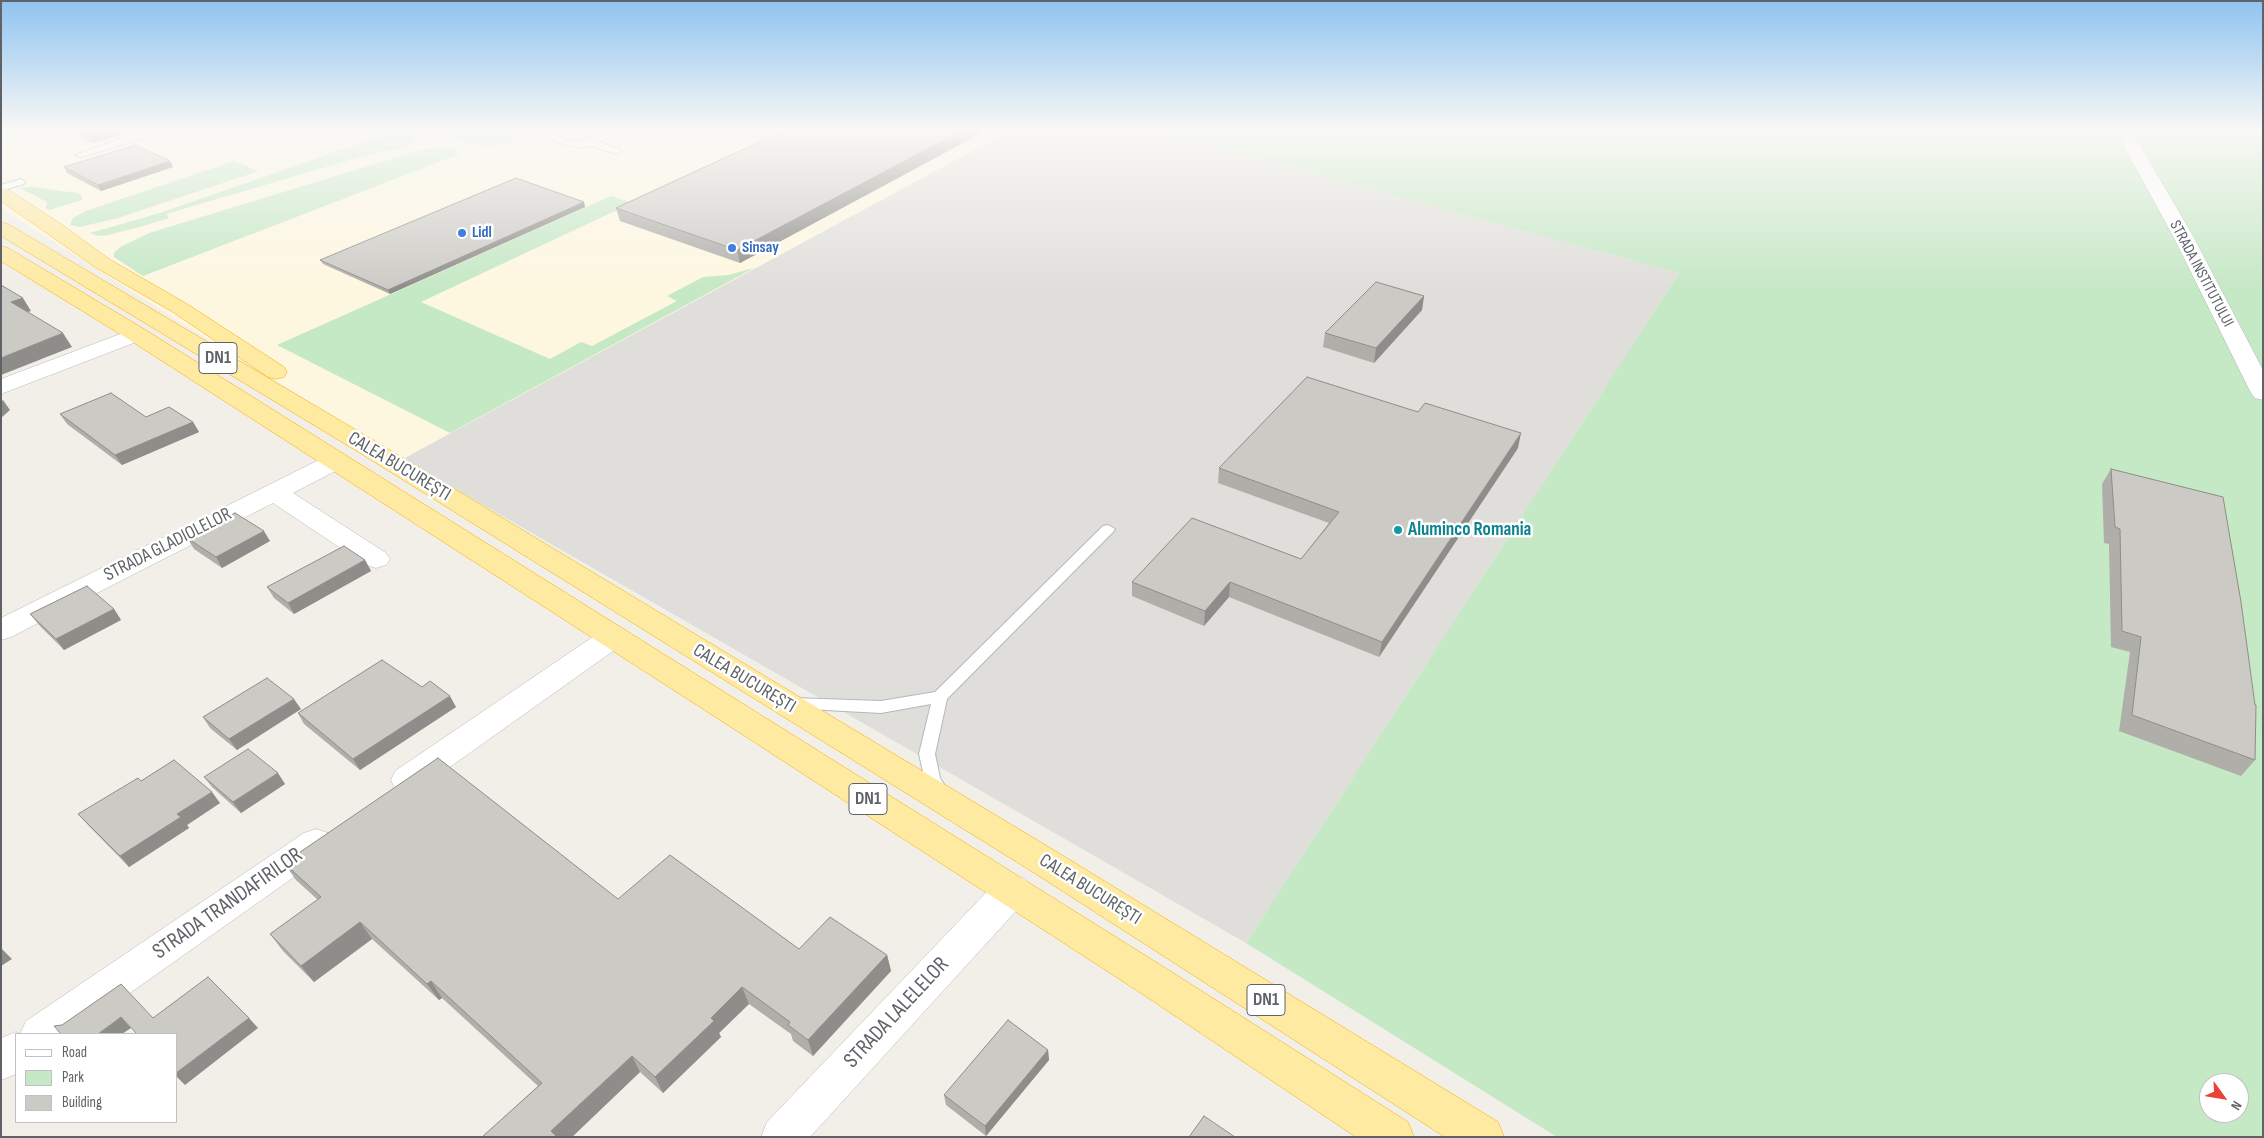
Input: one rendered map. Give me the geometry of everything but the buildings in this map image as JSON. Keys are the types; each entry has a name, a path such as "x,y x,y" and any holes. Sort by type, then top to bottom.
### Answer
{"highway":[{"path":"1,193 54,228 96,260 180,308 344,417 362,434 369,448"},
{"name":"CALEA BUCUREȘTI","path":"1,228 369,448 949,803 1483,1137"},
{"name":"CALEA BUCUREȘTI","path":"1,252 136,334 1012,890 1393,1137"},
{"path":"1,264 42,278"}],"street":[{"name":"STRADA INSTITUTULUI","path":"2153,183 2183,236 2263,393"},
{"path":"1,387 136,334"},
{"name":"STRADA GLADIOLELOR","path":"1,630 336,461"},
{"path":"274,492 376,559"},
{"path":"384,796 613,637"},
{"name":"STRADA TRANDAFIRILOR","path":"41,1033 343,824"},
{"name":"STRADA LALELELOR","path":"782,1137 1012,890"},
{"path":"1,1061 15,1052"}],"lane":[{"path":"1,188 17,183"},
{"path":"949,803 932,780 927,754 940,697 1108,529"},
{"path":"786,704 881,707 940,697"}],"shaded area":[{"path":"1,183 913,183 403,459 177,320 1,208"},
{"path":"913,183 1348,183 1679,273 1246,943 403,459"}],"green space":[{"path":"169,183 223,183 118,218 80,227 70,225 73,218 86,211"},
{"path":"246,183 271,183 166,214 169,218 143,226 108,235 97,236 90,233 160,213"},
{"path":"313,183 384,183 143,276 114,257 114,253 120,247 149,233"},
{"path":"1348,183 2263,183 2263,1137 1557,1137 1246,943 1679,273"},
{"path":"32,187 77,193 82,196 82,200 49,210 46,208 47,202 20,188"},
{"path":"611,196 632,203 421,302 550,359 581,342 592,346 677,301 667,296 703,277 728,275 754,268 450,433 277,345"}],"place":[{"name":"Lidl","path":"462,233"},
{"name":"Sinsay","path":"732,248"},
{"name":"Aluminco Romania","path":"1398,530"}]}
